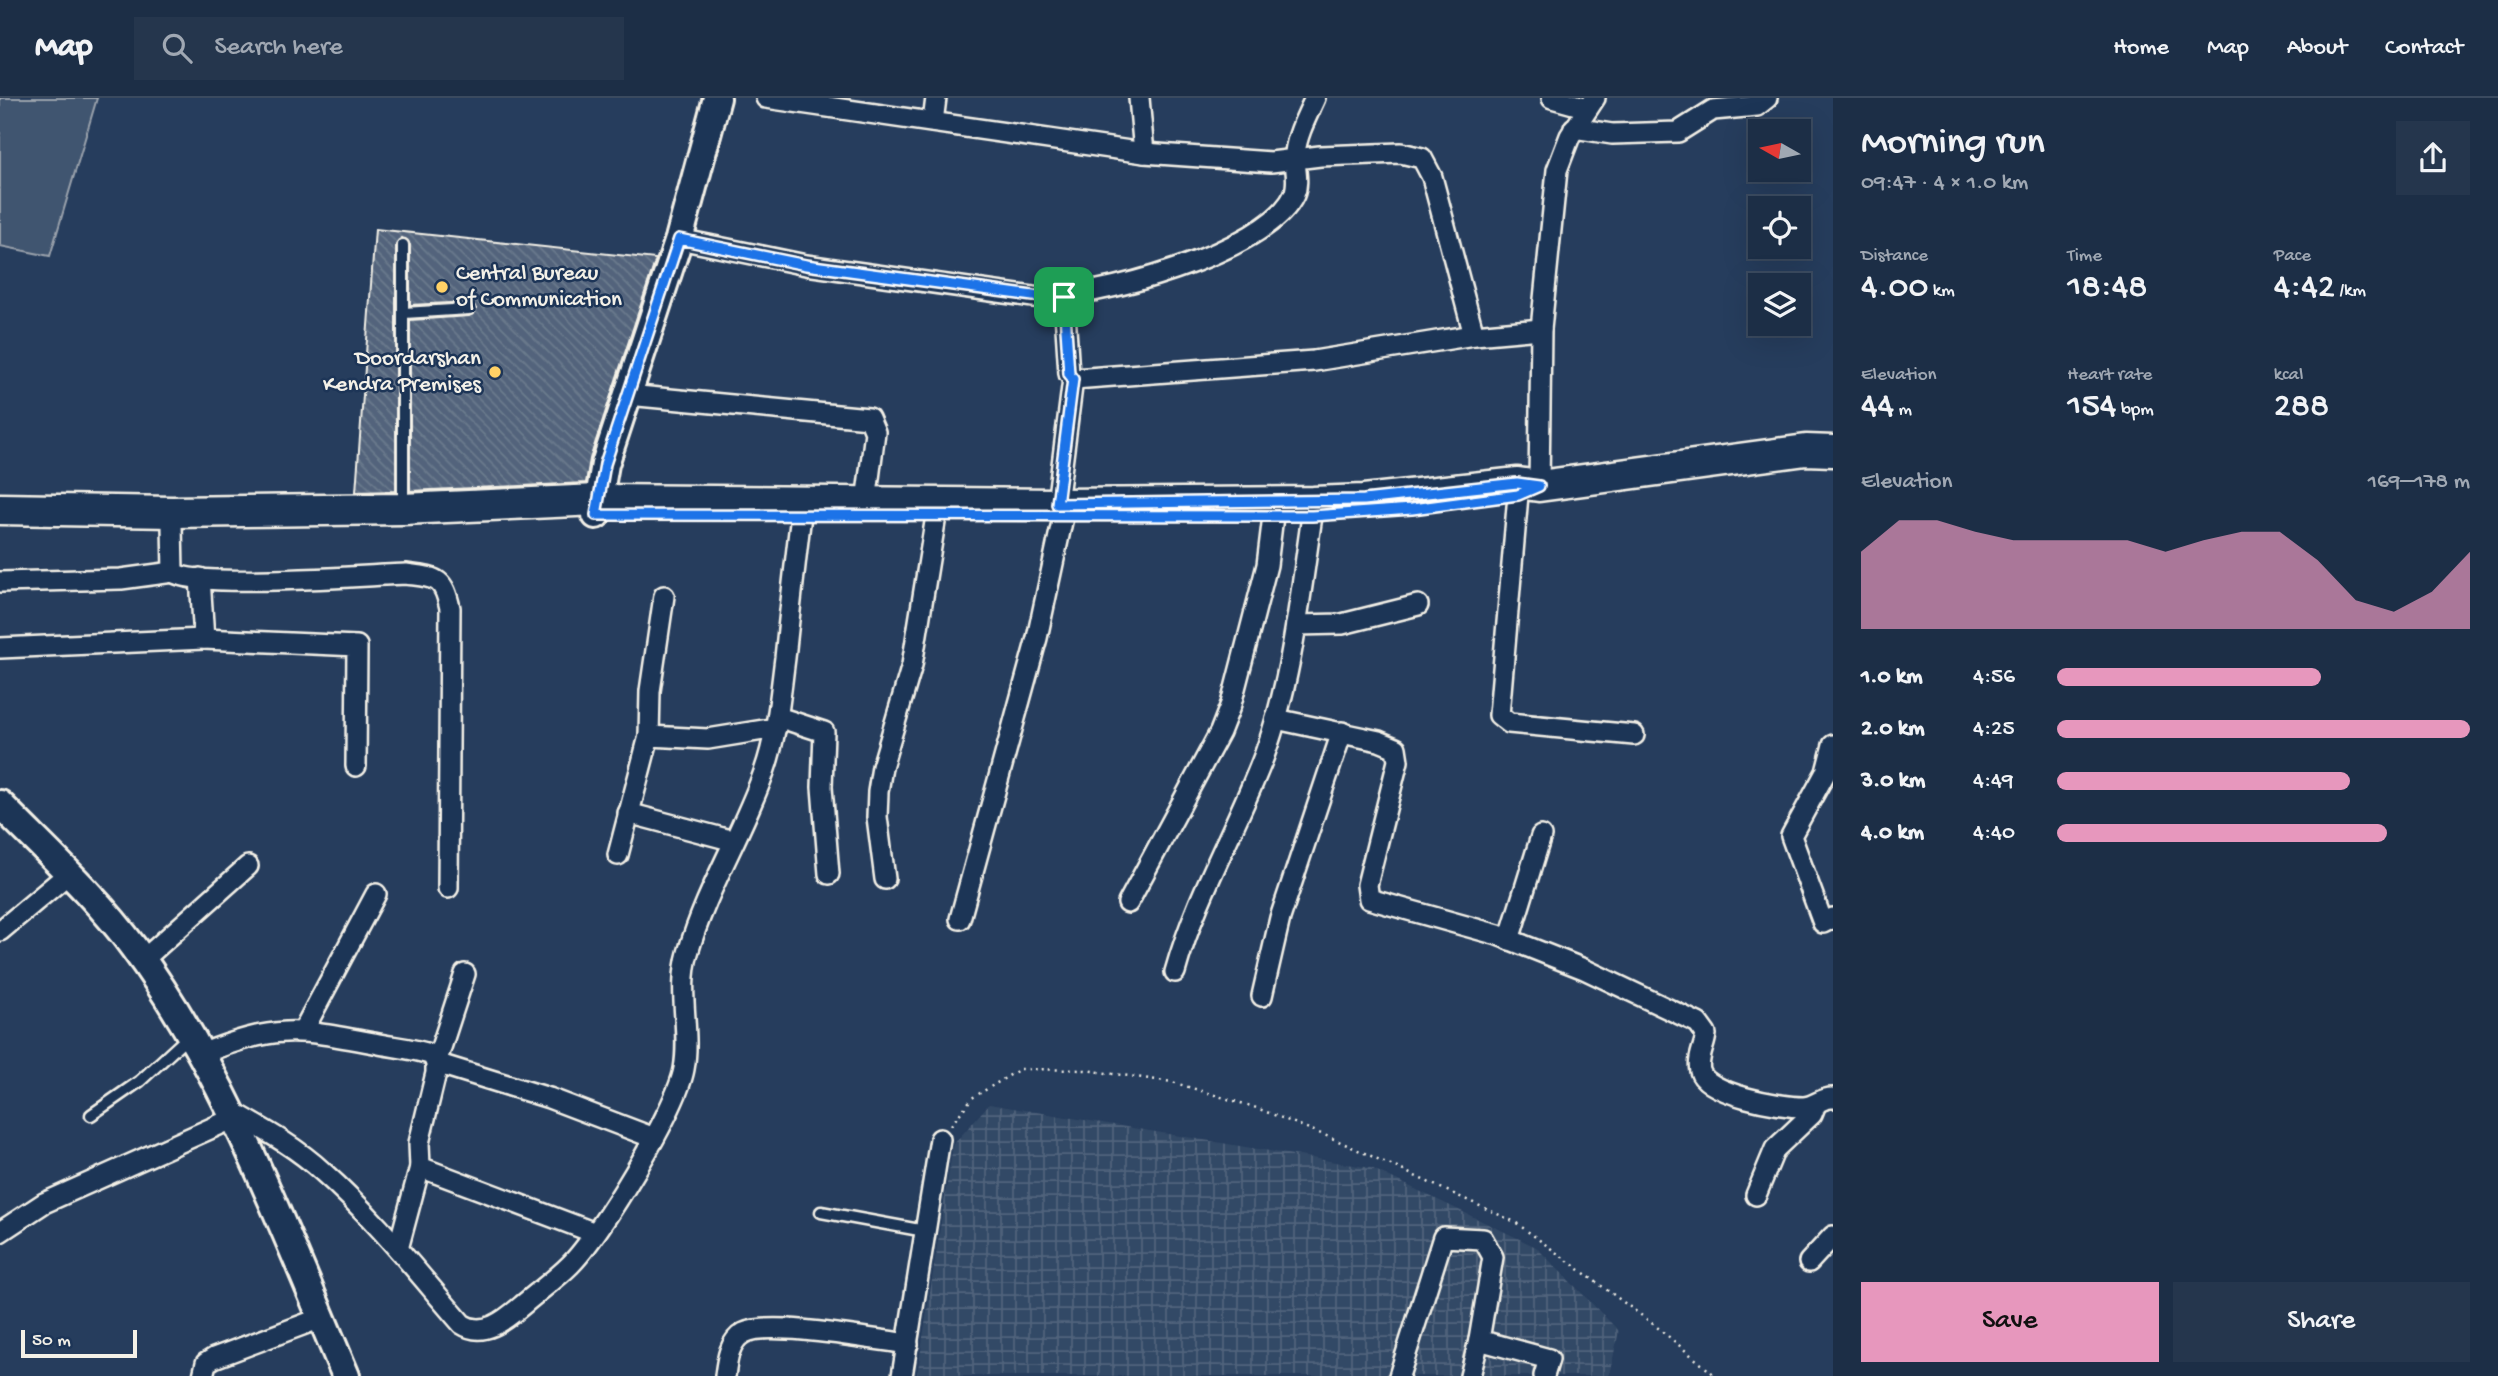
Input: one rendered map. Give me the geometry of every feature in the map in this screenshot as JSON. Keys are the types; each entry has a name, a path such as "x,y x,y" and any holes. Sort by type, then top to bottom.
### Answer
{"main road":[{"path":"0,509 172,512 866,502 1312,516 1400,510 1824,447"},
{"path":"0,523 172,525 596,507 800,515 936,516 1351,500 1517,483 1529,491"}],"street":[{"path":"596,507 628,395 679,239 717,98"},
{"path":"766,98 1144,153 1240,162 1401,153 1413,155 1427,163 1474,335"},
{"path":"933,122 936,98"},
{"path":"1139,98 1144,153"},
{"path":"679,239 806,265 1033,296 1064,297 1170,271 1247,238 1292,198 1298,180 1295,160 1300,130 1315,98"},
{"path":"1552,98 1591,103 1564,147 1557,170 1541,329 1529,491 1499,715 1509,723 1633,735"},
{"path":"1574,128 1612,134 1678,132 1713,110 1757,106 1767,98"},
{"path":"960,919 1037,638 1060,510 1073,379 1069,374 1064,297"},
{"path":"1073,379 1314,362 1474,335 1541,329"},
{"path":"628,395 869,418 875,432 866,502"},
{"path":"230,1114 314,1165 398,1249 462,1324 472,1331 483,1331 505,1319 570,1266 596,1233 676,1098 683,1074 684,975 688,953 765,771 777,723 800,515"},
{"path":"885,879 877,817 878,792 882,767 912,665 936,516"},
{"path":"1128,903 1220,732 1231,704 1267,565 1273,516"},
{"path":"1175,972 1187,928 1252,784 1276,719 1296,625 1312,516"},
{"path":"172,525 173,572"},
{"path":"0,582 121,579 173,572 178,576 200,579 406,574 435,578 442,583 450,608 448,888"},
{"path":"200,579 204,639"},
{"path":"618,855 649,736 650,691 664,596"},
{"path":"1296,625 1327,626 1358,621 1418,604"},
{"path":"0,648 204,639 357,646 356,766"},
{"path":"1276,719 1379,741 1396,748 1397,754 1367,885 1369,899 1509,940 1584,969 1698,1023 1706,1034 1699,1059 1700,1070 1704,1079 1717,1089 1795,1106 1824,1101"},
{"path":"649,736 708,739 777,723 824,732 822,787 829,874"},
{"path":"1262,996 1280,918 1342,733"},
{"path":"1833,746 1826,772 1791,836 1822,923 1833,918"},
{"path":"0,804 68,874 143,960 195,1045 230,1114 346,1376"},
{"path":"628,813 734,841"},
{"path":"1509,940 1541,836"},
{"path":"143,960 248,866"},
{"path":"0,931 68,874"},
{"path":"303,1031 376,894"},
{"path":"398,1249 420,1167 419,1143 436,1063 465,974"},
{"path":"195,1045 253,1035 303,1031 424,1052 432,1055 436,1063 548,1098 654,1138"},
{"path":"1756,1195 1774,1149 1824,1101"},
{"path":"0,1232 44,1203 230,1114"},
{"path":"902,1376 940,1139"},
{"path":"420,1167 596,1233"},
{"path":"1809,1262 1833,1236"},
{"path":"1399,1376 1443,1237 1483,1239 1493,1257 1470,1376"},
{"path":"203,1376 206,1363 214,1357 321,1318"},
{"path":"725,1376 732,1344 745,1333 760,1329 786,1329 908,1344"},
{"path":"1479,1340 1549,1360 1544,1376"}],"lane":[{"path":"403,244 403,509"},
{"path":"404,313 468,309"},
{"path":"91,1115 195,1045"},
{"path":"821,1212 925,1231"}],"path":[{"path":"940,1139 972,1098 1020,1069 1085,1070 1172,1082 1254,1107 1334,1139 1515,1222 1657,1327 1716,1376"}],"shaded area":[{"path":"0,98 97,98 50,256 0,246"},
{"path":"989,1104 1371,1168 1536,1247 1619,1331 1609,1376 917,1376 953,1145"}],"building":[{"name":"Doordarshan Kendra Premises","path":"375,229 656,259 590,459 586,483 410,491 410,320 469,316 476,309 469,302 410,305 410,245 402,238 396,245 396,491 356,492"}],"place":[{"name":"Central Bureau of Communication","path":"442,287"},
{"name":"Doordarshan Kendra Premises","path":"495,372"}],"route":[{"path":"679,239 806,265 1033,296 1064,297 1069,374 1073,379 1057,504 1313,502 1410,496 1517,483 1539,486 1518,495 1363,514 1312,516 596,515 605,464 679,239"}]}
